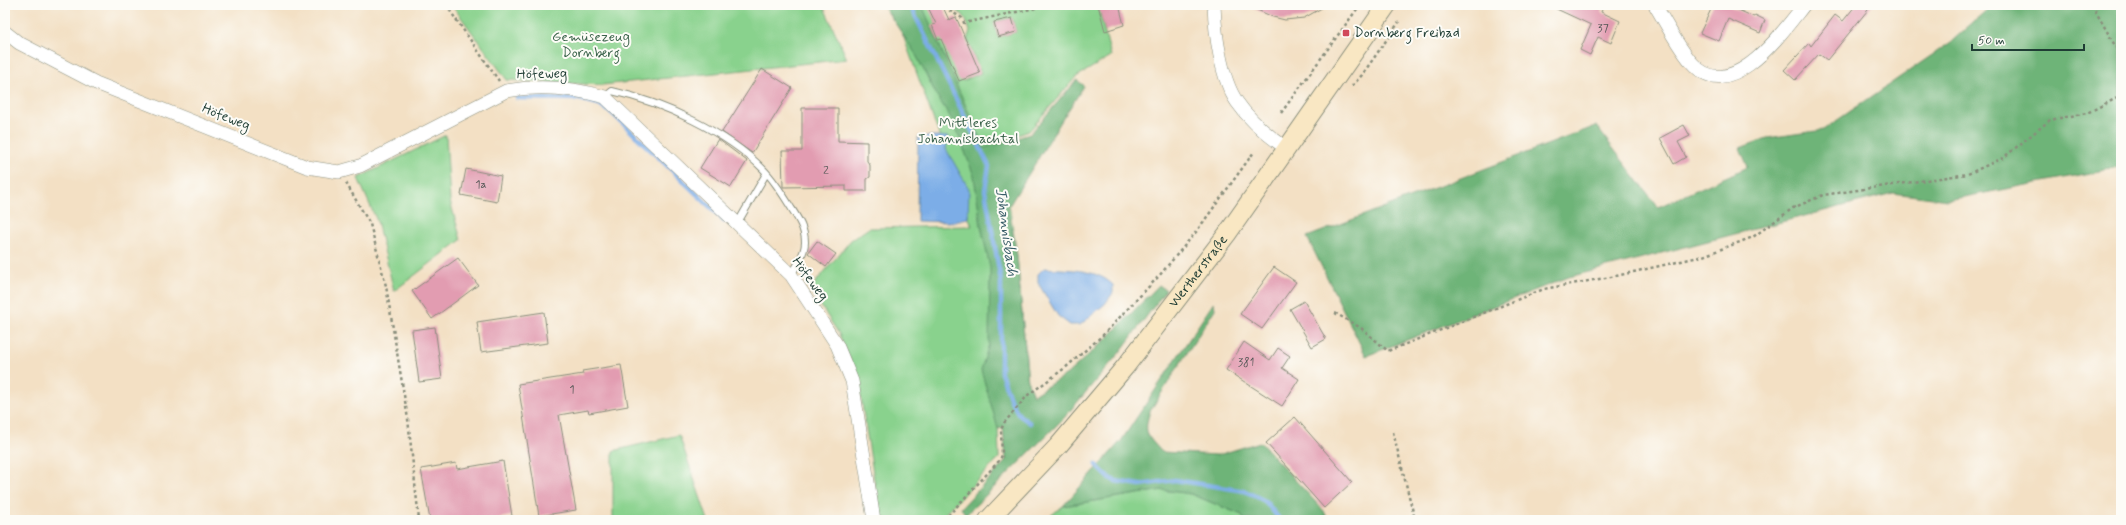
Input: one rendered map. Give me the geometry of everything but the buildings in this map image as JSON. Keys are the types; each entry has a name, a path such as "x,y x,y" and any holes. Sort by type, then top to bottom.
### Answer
{"main road":[{"name":"Wertherstraße","path":"988,520 1044,462 1121,372 1227,234 1387,5"}],"street":[{"path":"1214,5 1220,52 1227,81 1236,101 1252,121 1286,148"},
{"path":"1655,5 1693,64 1705,72 1727,75 1754,62 1773,44 1804,5"},
{"name":"Höfeweg","path":"5,32 19,43 96,83 307,167 340,172 360,166 506,91 524,88 557,88 584,91 605,97 791,275 837,345 852,381 874,520"}],"lane":[{"path":"605,97 612,91 631,95 699,124 741,150 766,174 802,226 805,243 800,261 791,275"},
{"path":"738,224 766,174"}],"path":[{"path":"446,5 506,91"},
{"path":"947,5 950,11 962,18 964,23 1050,5"},
{"path":"1282,113 1360,5"},
{"path":"2092,5 2121,56"},
{"path":"1349,89 1362,75 1399,22"},
{"path":"1335,313 1361,328 1388,351 1544,289 1616,276 1703,256 1753,237 1793,208 1823,195 1968,174 2003,158 2050,120 2087,113 2121,96"},
{"path":"944,520 1000,460 1002,456 1001,430 1004,423 1028,395 1065,368 1102,336 1160,276 1196,232 1254,152"},
{"path":"340,172 370,224 386,286 408,419 418,520"},
{"path":"1393,432 1415,520"}],"green space":[{"name":"Gemüsezeug Dornberg","path":"452,5 823,5 847,59 602,85 507,80"},
{"name":"Mittleres Johannisbachtal","path":"883,5 922,5 984,148 1030,134 1077,80 1084,86 1007,209 1017,256 1028,383 1033,395 1067,374 1106,339 1159,285 1166,290 1121,351 1063,419 966,515 961,508 1006,459 1003,428 998,429 981,370 989,344 990,268 981,226 974,176 954,123 937,96 915,53"},
{"name":"Mittleres Johannisbachtal","path":"892,5 931,5 963,81 981,73 967,39 970,31 966,21 963,15 954,10 950,5 1100,5 1098,6 1111,56 1076,77 1029,131 999,142 1017,255 1028,383 1033,395 998,429 999,458 939,520 889,520 882,517 875,485 858,379 839,334 810,289 851,240 869,228 972,226","holes":["1012,18 1016,32 998,37 994,22"]},
{"path":"1992,5 2121,5 2121,167 1948,200 1893,193 1569,277 1366,356 1307,237 1596,126 1658,207 1748,167 1740,148 1767,138 1823,130 1951,42"},
{"path":"446,135 450,201 461,240 394,291 377,221 358,178"},
{"path":"1214,302 1215,309 1150,411 1147,429 1150,438 1162,452 1218,455 1260,442 1324,511 1328,520 1245,520 1242,515 1191,494 1162,490 1063,506 1121,441"},
{"path":"679,435 708,520 613,519 613,451"},
{"path":"1162,490 1191,494 1242,515 1245,520 1045,520 1063,506"}],"water":[{"path":"918,137 948,137 946,149 969,189 968,218 953,222 917,221"},
{"path":"1044,268 1081,271 1098,275 1113,285 1113,293 1105,304 1080,325 1070,325 1058,316 1038,283 1038,274"}],"waterway":[{"name":"Johannisbach","path":"910,5 989,166 985,190 1001,281 1001,373 1011,401 1019,415 1030,423"},
{"path":"517,98 579,99 599,104 613,114 724,220"},
{"name":"Johannisbach","path":"1096,465 1108,477 1115,481 1140,485 1175,480 1245,491 1265,501 1280,520"}],"place":[{"name":"Dornberg Freibad","path":"1346,33"}]}
